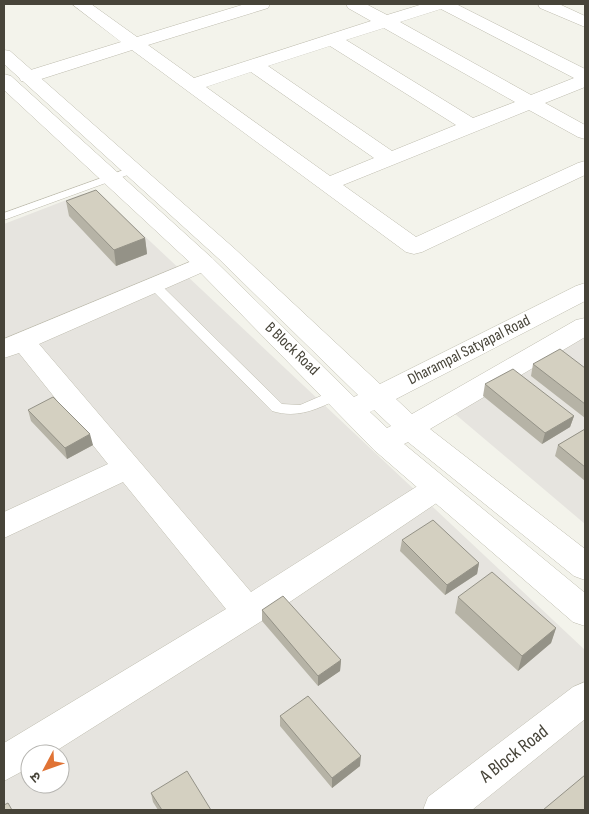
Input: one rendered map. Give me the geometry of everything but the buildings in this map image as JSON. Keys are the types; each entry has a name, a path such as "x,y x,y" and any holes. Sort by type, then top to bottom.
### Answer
{"street":[{"path":"83,4 414,247 585,167"},
{"path":"28,77 262,4"},
{"path":"354,4 585,133"},
{"path":"192,85 439,4"},
{"path":"444,4 585,76"},
{"path":"546,4 585,22"},
{"path":"331,39 471,126"},
{"name":"B Block Road","path":"4,55 28,77 122,174 204,263 345,401 384,443 585,612"},
{"path":"254,65 390,159"},
{"name":"B Block Road","path":"4,80 122,174 227,254 379,396 410,428 585,567"},
{"path":"328,184 585,80"},
{"path":"204,263 13,345 128,467 248,612"},
{"name":"Dharampal Satyapal Road","path":"345,401 379,396 585,290"},
{"name":"Dharampal Satyapal Road","path":"384,443 585,326"},
{"path":"4,526 128,467"},
{"path":"4,763 248,612 437,488"},
{"name":"A Block Road","path":"442,810 585,698"}],"lane":[{"path":"4,217 122,174"},
{"path":"153,284 277,408 286,412 297,411 345,401"}],"shaded area":[{"path":"82,194 103,197 585,650 585,810 4,810 4,224"},
{"path":"585,320 585,524 442,403"}]}
